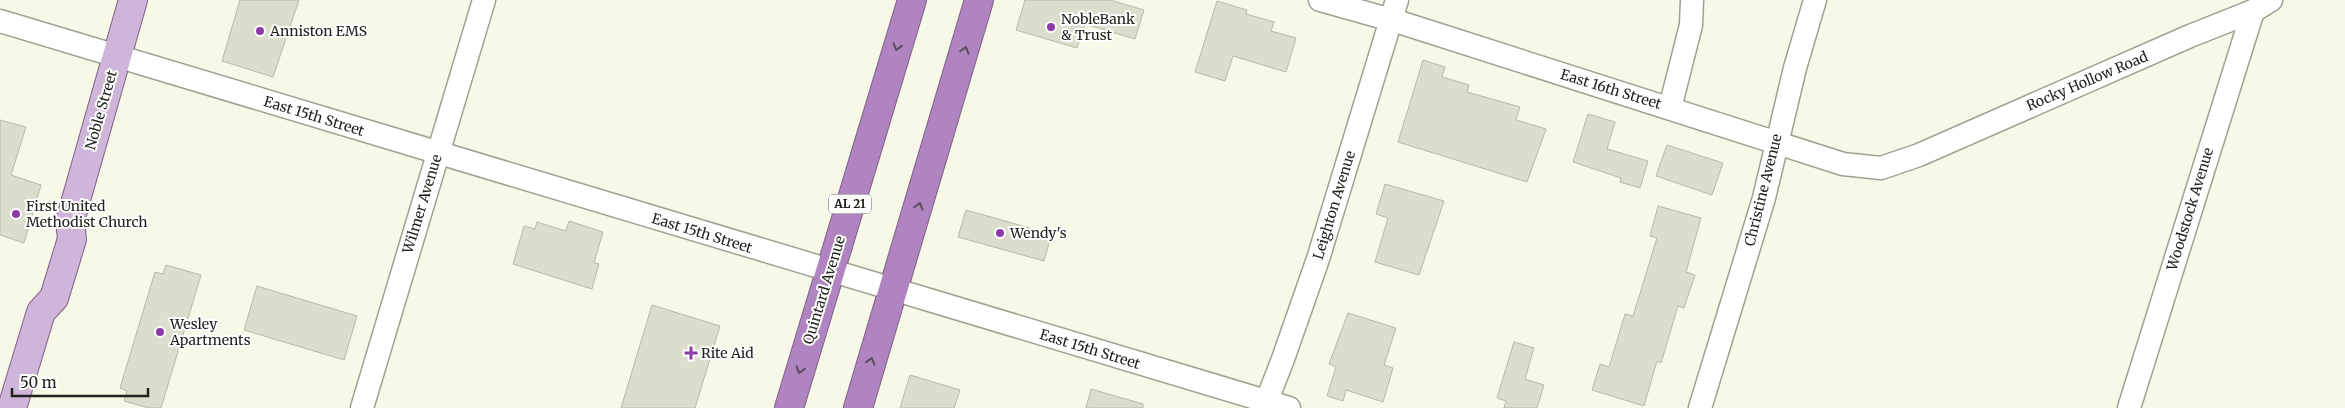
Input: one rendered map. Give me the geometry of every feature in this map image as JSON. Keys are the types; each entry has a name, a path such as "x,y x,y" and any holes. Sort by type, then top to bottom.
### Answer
{"highway":[{"name":"Quintard Avenue","path":"789,408 912,0"},
{"path":"858,408 979,0"}],"main road":[{"name":"Noble Street","path":"12,408 41,312 38,288 56,237 70,221 133,0"}],"street":[{"name":"Wilmer Avenue","path":"362,408 484,0"},
{"name":"East 16th Street","path":"1320,0 1394,10 1670,108 1843,164 1881,168 1902,161"},
{"path":"1670,108 1691,25 1692,0"},
{"name":"Christine Avenue","path":"1700,408 1764,198 1794,68 1815,0"},
{"name":"Rocky Hollow Road","path":"1902,161 1983,128 2262,5"},
{"name":"Woodstock Avenue","path":"2130,408 2262,5"},
{"name":"Leighton Avenue","path":"1265,404 1318,259 1394,10"},
{"name":"East 15th Street","path":"0,21 830,270 1265,404 1289,408"}],"building":[{"name":"Anniston EMS","path":"240,0 299,0 273,77 222,61"},
{"name":"NobleBank & Trust","path":"1025,0 1110,0 1144,10 1135,39 1085,24 1077,48 1016,30"},
{"path":"1217,1 1247,10 1246,14 1274,22 1271,31 1296,38 1286,72 1233,56 1225,81 1195,72"},
{"path":"1423,60 1445,67 1442,77 1469,85 1467,92 1520,107 1516,120 1546,129 1527,182 1398,142"},
{"path":"1588,114 1615,122 1607,149 1648,161 1640,188 1620,182 1621,178 1573,162"},
{"path":"0,120 26,127 11,175 41,185 24,243 0,235"},
{"path":"1667,145 1723,163 1712,195 1656,176"},
{"path":"1385,184 1444,201 1419,275 1375,262 1388,218 1376,214"},
{"path":"1658,206 1701,218 1686,272 1695,275 1684,308 1678,306 1661,363 1657,361 1644,406 1592,390 1600,364 1609,367 1625,314 1633,316 1657,238 1650,236"},
{"name":"Wendy's","path":"966,210 1030,228 1029,231 1051,236 1044,261 958,237"},
{"path":"569,221 603,232 594,263 599,264 592,289 513,264 524,226 535,229 537,222 566,231"},
{"name":"Wesley Apartments","path":"166,265 201,275 161,408 149,408 124,401 127,391 120,388 155,272 163,274"},
{"path":"257,286 357,316 344,360 244,330"},
{"name":"Rite Aid","path":"652,305 720,326 695,408 621,408"},
{"path":"1348,313 1396,328 1384,365 1393,368 1383,402 1346,390 1343,401 1327,396 1336,367 1329,364"},
{"path":"1514,342 1534,348 1525,379 1544,385 1537,408 1504,408 1506,401 1497,398"},
{"path":"910,375 960,390 954,408 900,408"},
{"path":"1091,389 1143,404 1143,408 1086,408"}],"place":[{"name":"NobleBank & Trust","path":"1051,27"},
{"name":"Anniston EMS","path":"260,31"},
{"name":"First United Methodist Church","path":"16,214"},
{"name":"Wendy's","path":"1000,233"},
{"name":"Wesley Apartments","path":"160,332"},
{"name":"Rite Aid","path":"691,353"}]}
